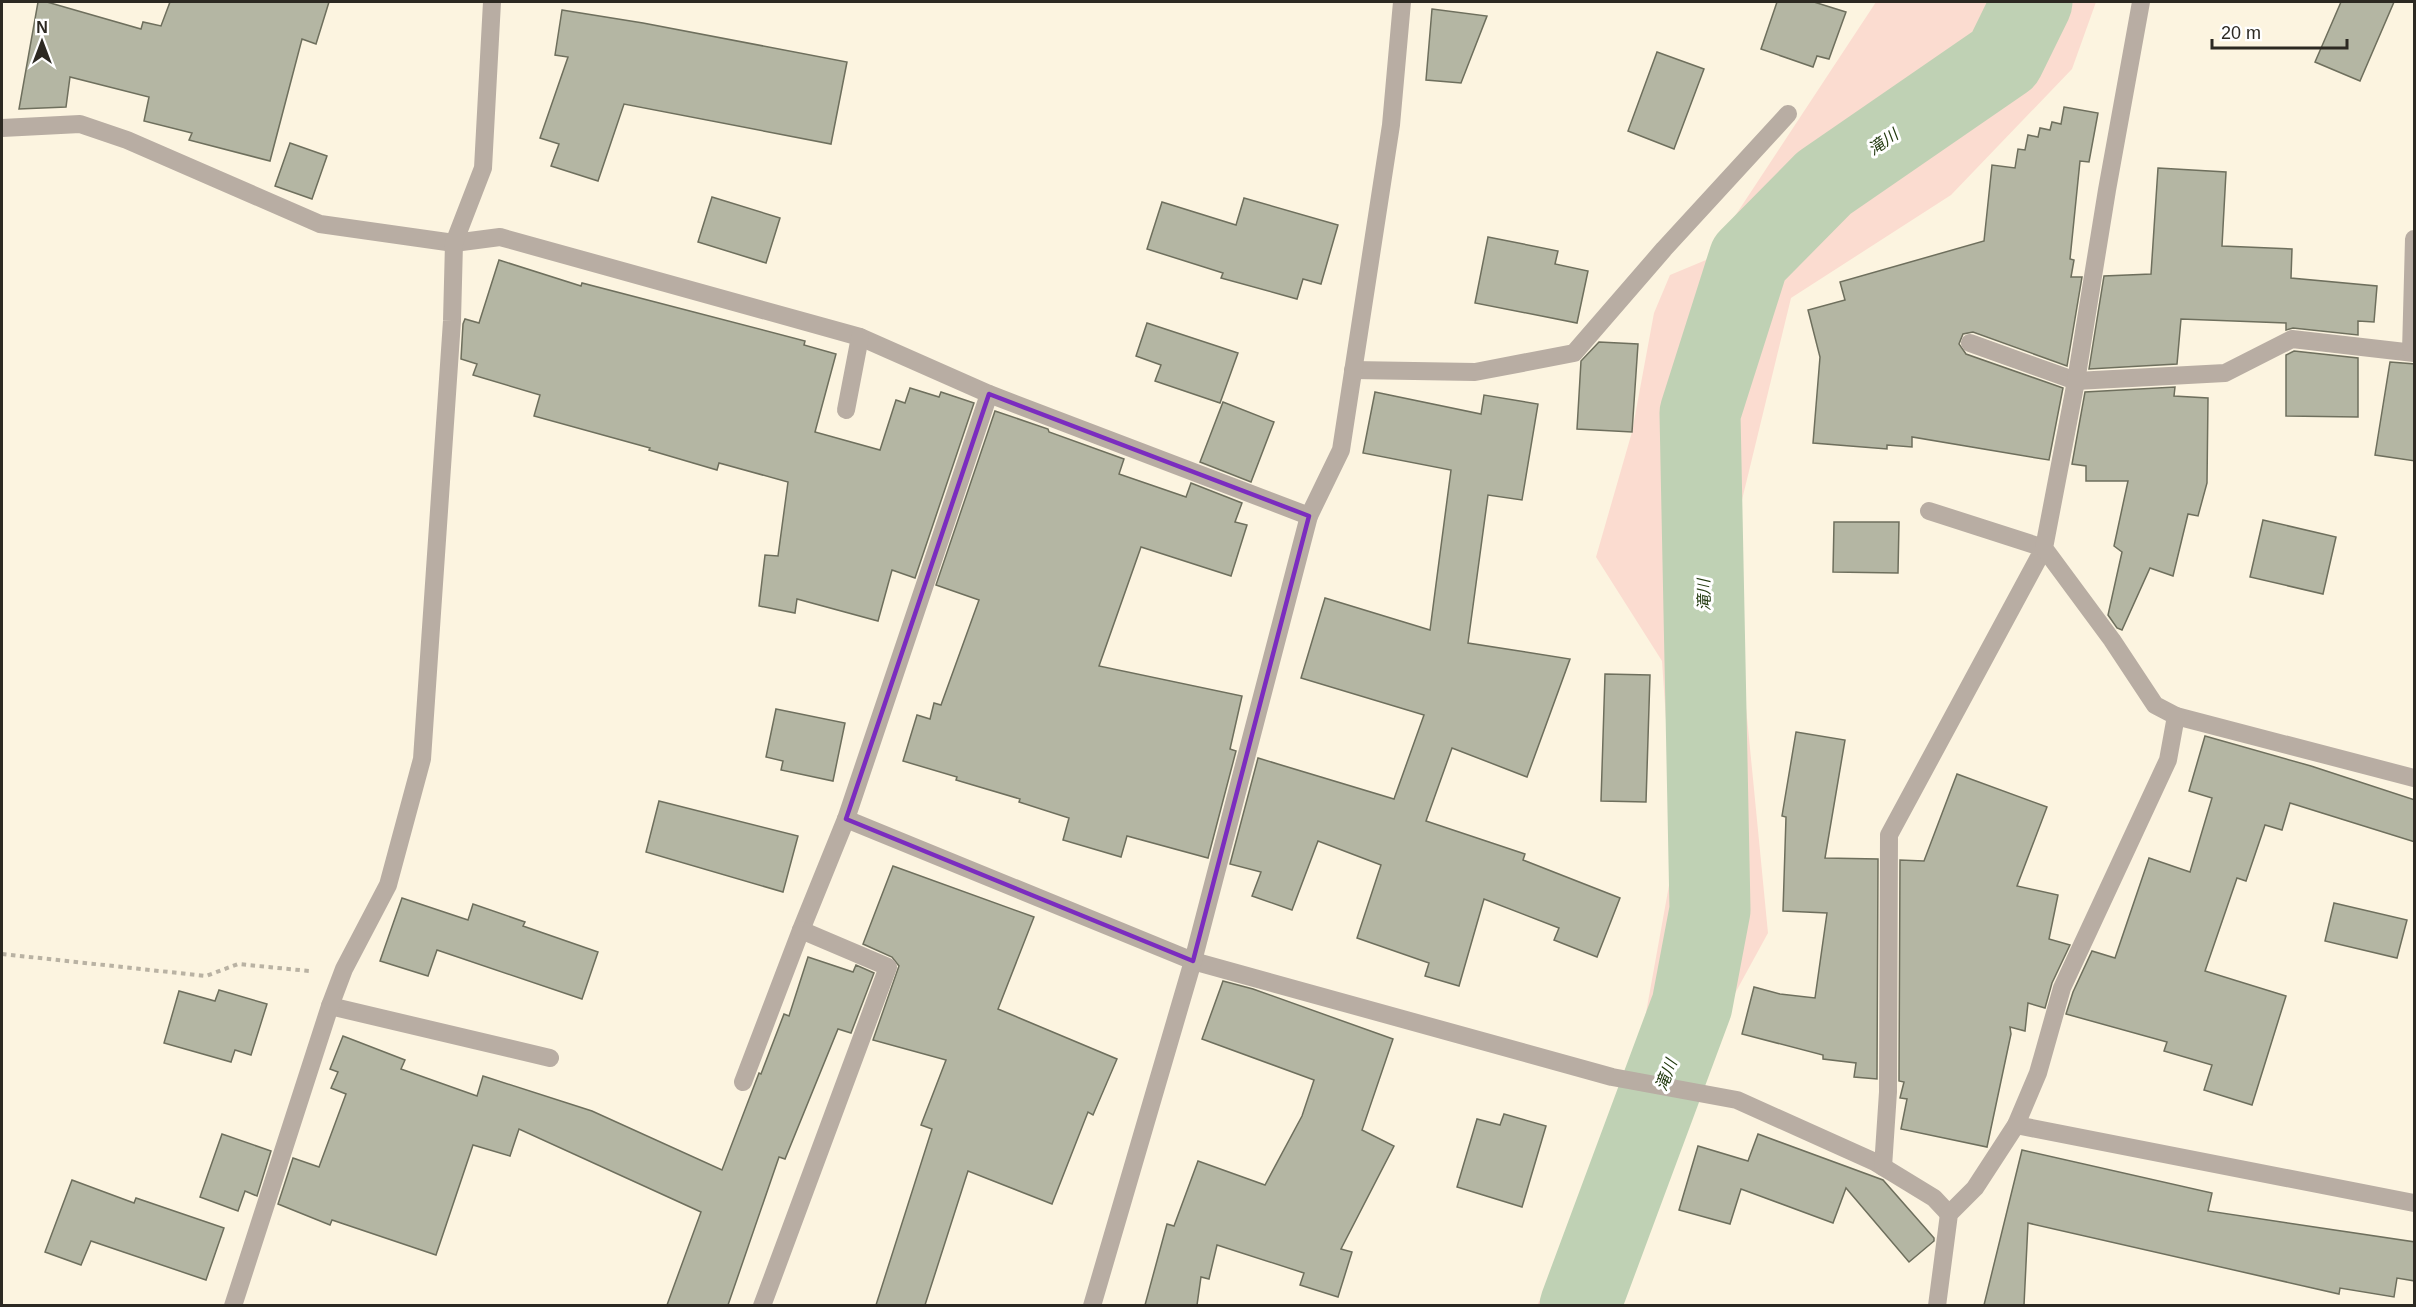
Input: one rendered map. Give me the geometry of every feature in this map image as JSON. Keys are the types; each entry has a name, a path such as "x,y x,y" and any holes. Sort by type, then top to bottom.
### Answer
{"street":[{"path":"233,1305 330,1006 342,975 388,885 422,759 452,321 454,243 483,168 492,2"},
{"path":"1092,1305 1193,961 1309,516 1341,450 1391,125 1402,2"},
{"path":"1883,1167 1888,1092 1889,835 2044,548 2076,381 2140,2"},
{"path":"1353,370 1474,372 1574,353 1664,249 1788,114"},
{"path":"2,128 80,124 127,140 320,224 454,243 500,237 860,338 989,394 1309,516"},
{"path":"1970,343 2076,381 2225,373 2292,339 2413,352 2415,239"},
{"path":"846,410 860,338"},
{"path":"743,1083 846,819 989,394"},
{"path":"1929,511 2044,548 2112,640 2155,705 2176,716 2415,778"},
{"path":"1937,1305 1949,1214 1975,1188 2016,1125 2038,1073 2062,988 2168,760 2176,716"},
{"path":"846,819 1193,961 1612,1077 1737,1100 1883,1167 1934,1197 1949,1214"},
{"path":"762,1305 888,967 801,930"},
{"path":"330,1006 550,1058"},
{"path":"2016,1125 2415,1203"}],"path":[{"path":"2,954 206,976 238,964 342,975"}],"highlighted area":[{"path":"989,394 1309,516 1193,961 846,819"}],"shaded area":[{"path":"1876,2 2096,2 2072,69 1951,195 1791,298 1741,504 1742,666 1768,933 1733,997 1642,1035 1675,852 1662,661 1596,557 1632,432 1654,313 1670,275 1706,260"},
{"path":"1570,1248 1581,1305 1537,1305"}],"building":[{"path":"38,2 47,2 141,29 143,22 161,26 170,2 329,2 316,44 302,39 270,161 189,140 192,133 144,121 149,97 70,77 66,107 19,109"},
{"path":"1777,2 1814,2 1846,12 1829,59 1817,56 1813,67 1761,49"},
{"path":"2341,2 2394,2 2360,81 2315,62"},
{"path":"1432,9 1487,16 1461,83 1426,80"},
{"path":"562,10 847,62 831,144 624,104 598,181 551,166 559,144 540,138 568,57 555,55"},
{"path":"1657,52 1704,69 1674,149 1628,131"},
{"path":"2064,107 2098,113 2089,162 2080,161 2070,259 2074,260 2071,277 2082,277 2067,366 1973,332 1963,334 1959,344 1966,354 2063,388 2049,460 1912,437 1912,447 1887,445 1887,449 1813,443 1820,357 1808,310 1845,300 1840,282 1984,241 1992,165 2015,168 2018,149 2025,150 2028,135 2038,137 2040,128 2050,130 2052,122 2061,124"},
{"path":"290,143 327,156 312,199 275,186"},
{"path":"2158,168 2226,172 2222,246 2292,249 2291,278 2377,286 2374,322 2358,321 2358,335 2293,328 2286,330 2286,323 2181,319 2177,364 2089,369 2104,276 2151,274"},
{"path":"712,197 780,218 766,263 698,242"},
{"path":"1244,198 1338,225 1321,284 1303,279 1297,299 1221,278 1223,273 1147,249 1162,202 1236,225"},
{"path":"1488,237 1558,251 1555,264 1588,271 1577,323 1475,303"},
{"path":"499,260 581,286 582,283 805,341 804,345 836,354 815,432 880,450 896,400 905,403 910,388 939,397 941,392 974,403 915,578 892,570 878,621 797,599 795,613 759,606 765,555 778,556 788,482 719,463 717,470 649,450 650,448 534,416 540,395 473,375 477,364 461,359 463,324 465,319 479,323"},
{"path":"1147,323 1238,353 1220,403 1155,381 1161,365 1136,356"},
{"path":"1599,342 1638,344 1632,432 1577,429 1581,361"},
{"path":"2294,351 2358,358 2358,417 2286,416 2286,355"},
{"path":"2390,362 2415,364 2415,461 2375,455"},
{"path":"2175,387 2174,396 2208,398 2207,483 2198,516 2188,514 2173,576 2150,568 2122,630 2117,628 2108,615 2122,552 2114,546 2128,481 2086,481 2086,466 2072,464 2085,392"},
{"path":"1375,392 1481,414 1484,395 1538,404 1522,500 1488,495 1468,643 1570,659 1527,777 1452,748 1426,821 1525,854 1523,860 1620,898 1597,957 1554,940 1559,928 1484,899 1459,986 1425,976 1429,963 1357,938 1381,865 1318,841 1292,910 1252,896 1261,872 1230,864 1258,758 1394,799 1424,715 1301,678 1325,598 1430,630 1451,470 1363,453"},
{"path":"1223,402 1274,422 1251,482 1200,462"},
{"path":"995,411 1124,459 1119,474 1186,497 1191,483 1242,503 1235,522 1247,525 1231,576 1141,547 1099,666 1242,696 1230,749 1236,751 1208,858 1127,836 1121,857 1063,840 1069,818 1019,802 1020,799 956,780 957,777 903,761 917,715 930,719 934,703 941,705 979,600 936,585"},
{"path":"2263,520 2336,537 2323,594 2250,577"},
{"path":"1834,522 1899,522 1898,573 1833,572"},
{"path":"1605,674 1650,675 1646,802 1601,801"},
{"path":"776,709 845,723 833,781 781,770 783,761 766,757"},
{"path":"1796,732 1845,740 1825,858 1878,859 1877,1079 1854,1077 1856,1063 1823,1059 1823,1055 1742,1034 1754,987 1780,994 1815,998 1827,913 1783,911 1786,817 1782,816"},
{"path":"2205,736 2311,766 2415,800 2415,842 2290,803 2282,830 2265,825 2246,881 2237,878 2205,971 2286,996 2252,1105 2204,1090 2212,1065 2164,1051 2167,1042 2066,1014 2073,992 2092,951 2115,958 2149,858 2190,872 2212,798 2189,791"},
{"path":"1957,774 2047,807 2017,886 2058,895 2049,939 2070,945 2052,983 2045,1008 2028,1003 2025,1031 2010,1027 2011,1034 1987,1147 1901,1129 1907,1099 1900,1098 1904,1082 1899,1081 1900,860 1924,861"},
{"path":"659,801 798,836 783,892 646,852"},
{"path":"893,866 1034,917 998,1009 1117,1059 1093,1115 1088,1112 1052,1204 968,1171 925,1305 876,1305 932,1129 921,1125 946,1060 873,1040 899,966 892,957 863,944"},
{"path":"402,898 468,920 473,904 525,922 523,926 598,952 582,999 437,950 428,976 380,961"},
{"path":"2334,903 2407,920 2397,958 2325,941"},
{"path":"808,957 853,972 856,965 874,973 851,1033 838,1029 785,1159 779,1157 728,1305 667,1305 701,1212 519,1129 510,1156 473,1145 436,1255 332,1220 330,1225 278,1204 293,1158 319,1167 346,1094 331,1088 338,1072 330,1069 343,1036 405,1060 401,1069 477,1096 483,1076 592,1111 722,1170 784,1014 789,1016"},
{"path":"1223,981 1253,989 1393,1039 1362,1130 1394,1146 1341,1249 1352,1252 1338,1297 1300,1285 1304,1273 1217,1245 1209,1279 1201,1277 1197,1305 1145,1305 1167,1224 1174,1226 1198,1161 1265,1185 1302,1116 1314,1080 1202,1039"},
{"path":"219,990 267,1004 251,1055 235,1050 231,1062 164,1043 179,991 215,1001"},
{"path":"1504,1114 1546,1126 1522,1207 1457,1187 1477,1119 1500,1125"},
{"path":"222,1134 271,1151 257,1196 245,1191 238,1211 200,1197"},
{"path":"1758,1134 1883,1180 1934,1238 1934,1241 1909,1262 1846,1188 1833,1223 1741,1189 1730,1224 1679,1210 1698,1146 1748,1161"},
{"path":"2022,1150 2212,1193 2208,1211 2415,1242 2415,1281 2397,1278 2394,1297 2340,1288 2339,1294 2028,1223 2024,1305 1984,1305"},
{"path":"72,1180 134,1203 136,1198 224,1228 206,1280 91,1241 81,1265 45,1252"}],"waterway":[{"name":"滝川","path":"1580,1306 1692,1005 1710,910 1700,413 1749,259 1824,183 2004,59 2032,2"}]}
